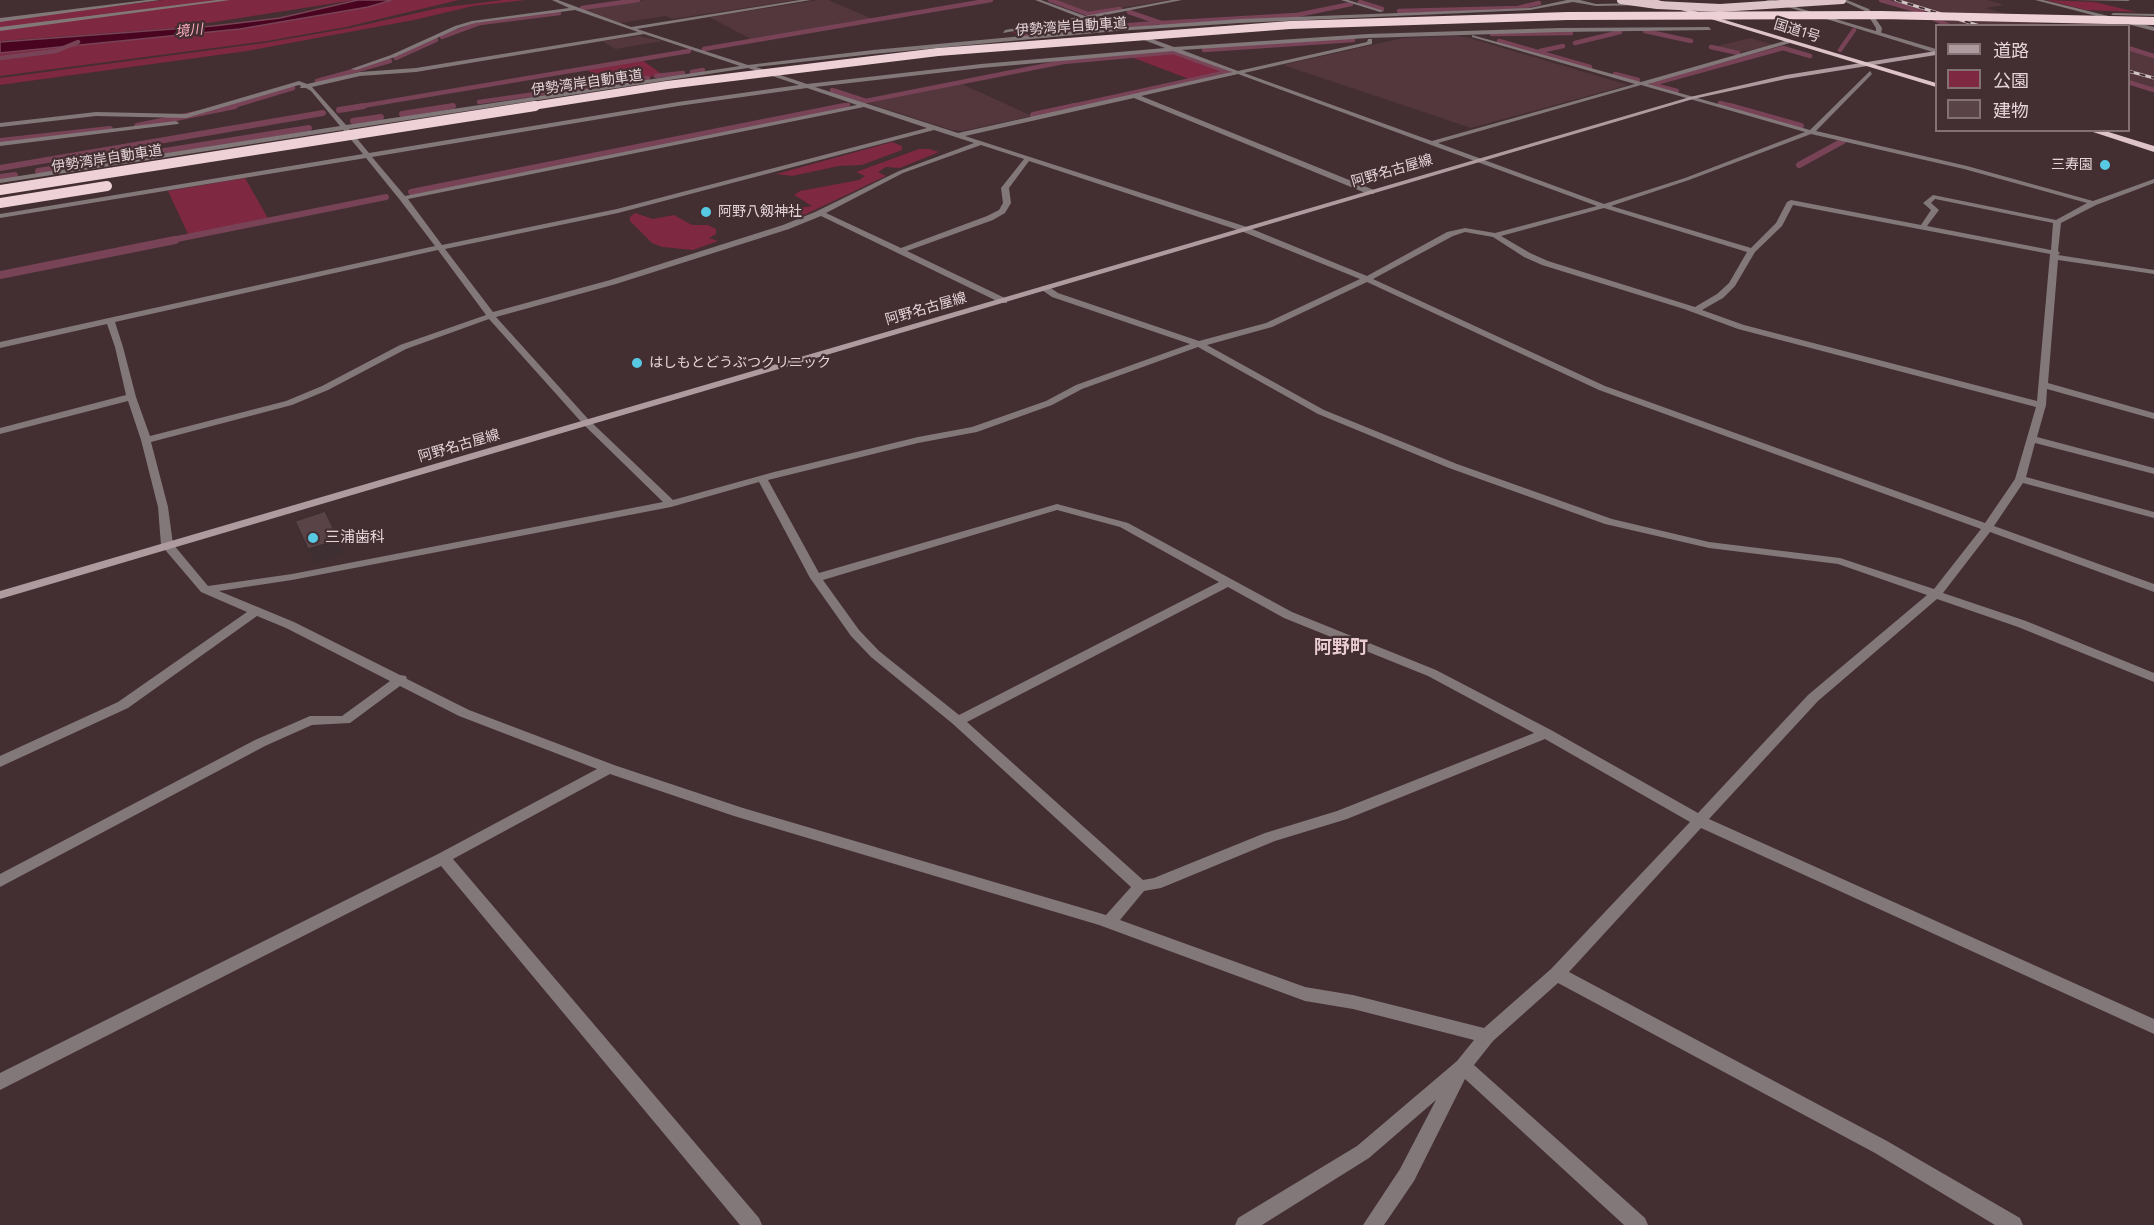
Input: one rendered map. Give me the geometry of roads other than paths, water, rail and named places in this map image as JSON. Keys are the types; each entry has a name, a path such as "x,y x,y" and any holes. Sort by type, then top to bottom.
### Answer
{"highway":[{"path":"1622,0 1657,5 1720,8 1843,0"},
{"name":"国道1号","path":"1651,0 1935,85"},
{"name":"伊勢湾岸自動車道","path":"0,190 667,85 868,60 1063,41 1302,25 1567,16 1870,15 2154,21"},
{"name":"伊勢湾岸自動車道","path":"657,97 961,59 1157,42 1330,31 1663,22 1935,25"},
{"path":"2130,28 2154,29"},
{"name":"伊勢湾岸自動車道","path":"344,146 635,100"},
{"path":"2098,132 2154,149"},
{"name":"伊勢湾岸自動車道","path":"0,203 113,185"}],"main road":[{"name":"阿野名古屋線","path":"0,595 1692,98 1786,77 1935,52"}],"street":[{"path":"0,20 158,0"},
{"path":"0,29 228,0"},
{"path":"554,0 574,9 746,67 1244,229 1367,279 1602,388 2154,588"},
{"path":"631,28 808,0"},
{"path":"1037,0 1604,206 1752,250"},
{"path":"951,44 1180,0"},
{"path":"1343,0 1811,132 1965,167 2093,203"},
{"path":"0,181 746,67 951,44 1117,29 1530,9 1574,0 1607,5 1662,4 1679,0"},
{"path":"1767,0 1935,52"},
{"path":"1843,0 1867,10 1879,28 1879,33"},
{"path":"2037,0 2154,29"},
{"path":"2077,0 2128,0"},
{"path":"0,125 96,114 186,116 382,60 457,27 474,22 574,9"},
{"path":"1530,9 1559,30"},
{"path":"2088,13 2154,15"},
{"path":"0,216 537,126 807,86 981,66 1174,49 1368,36 1559,30 1709,29"},
{"path":"0,144 180,122 227,111 307,86 360,74 416,70 644,33"},
{"path":"956,135 1370,43 1368,36"},
{"path":"1432,143 1788,42"},
{"path":"1495,235 1604,206 1687,179 1811,132 1870,73"},
{"path":"299,83 313,90 403,198 442,247 491,316 586,422 671,504"},
{"path":"1135,96 1371,192"},
{"path":"403,198 864,105"},
{"path":"0,345 442,247 618,211 934,128"},
{"path":"146,440 289,403 325,388 403,347 491,316 613,282 786,227 821,213 901,172 980,143"},
{"path":"901,251 982,222 1002,211 1007,203 1005,188 1028,159"},
{"path":"1923,227 1935,210 1927,203 1933,197 2057,222 2093,203 2154,181"},
{"path":"1696,310 1720,296 1732,284 1752,250 1779,224 1791,202 2056,255 2154,272"},
{"path":"821,213 1004,301"},
{"path":"1373,1225 1407,1175 1463,1066 1487,1035 1557,974 1813,698 1937,593 1988,527 2020,479 2041,405 2056,255 2057,222"},
{"path":"205,590 292,576 671,504 762,478 918,440 974,430 1049,403 1079,387 1199,344 1269,325 1367,279 1450,234 1465,230 1495,235 1527,255 1545,263 1782,339 2041,405"},
{"path":"1045,288 1055,296 1199,344 1321,412 1453,466 1609,522 1709,545 1840,561 2022,624 2154,678"},
{"path":"110,321 119,347 131,398 146,440 163,507 167,545 205,590 256,610 401,679 464,713 609,768 739,812 1109,923 1305,994 1353,1002 1487,1035"},
{"path":"2043,385 2154,416"},
{"path":"0,431 131,398"},
{"path":"2032,439 2154,471"},
{"path":"762,478 816,578 855,633 875,654 958,721 1140,886"},
{"path":"2020,479 2154,514"},
{"path":"816,578 1057,507 1124,525 1288,615 1432,673 1546,733 1700,821 2154,1027"},
{"path":"958,721 1228,582"},
{"path":"0,762 123,705 256,610"},
{"path":"0,881 260,743 310,721 345,720 401,679"},
{"path":"1109,923 1140,886 1156,884 1270,837 1342,815 1546,733"},
{"path":"0,1082 443,858 609,768"},
{"path":"443,858 752,1225"},
{"path":"1557,974 1881,1147 2013,1225"},
{"path":"1245,1225 1363,1152 1463,1066"},
{"path":"1463,1066 1638,1225"}],"water":[{"name":"境川","path":"358,0 392,0 368,7 240,29 0,53 0,42 213,26 280,18"}],"waterway":[{"path":"582,8 638,0"},
{"path":"704,49 991,0"},
{"path":"1050,0 1088,14 1120,9"},
{"path":"1881,0 1919,11 1945,24"},
{"path":"1360,2 1382,9"},
{"path":"1399,11 1518,8 1539,3"},
{"path":"1129,12 1161,23 1297,15 1351,4"},
{"path":"442,37 480,23 559,13"},
{"path":"1119,26 1155,23"},
{"path":"1020,35 1084,29 1099,25"},
{"path":"1840,50 1854,30"},
{"path":"1645,31 1691,41"},
{"path":"1575,43 1620,32"},
{"path":"1492,34 1571,33"},
{"path":"396,58 436,40"},
{"path":"1204,50 1353,40"},
{"path":"1499,41 1590,67"},
{"path":"0,58 56,51 78,42"},
{"path":"1540,51 1563,46"},
{"path":"1711,47 1738,53"},
{"path":"1652,84 1783,48 1810,56"},
{"path":"2130,49 2154,56"},
{"path":"356,107 689,51"},
{"path":"832,90 866,101 1063,62 1173,52 1228,72 1068,107"},
{"path":"317,81 390,61"},
{"path":"692,72 703,70"},
{"path":"656,76 683,73"},
{"path":"1615,74 1638,80"},
{"path":"479,102 648,78"},
{"path":"2130,83 2154,90"},
{"path":"1654,85 1677,91"},
{"path":"230,107 293,88"},
{"path":"1720,103 1735,107"},
{"path":"837,107 848,105"},
{"path":"137,126 235,106"},
{"path":"339,110 364,106"},
{"path":"402,114 453,106 445,107"},
{"path":"411,192 844,106"},
{"path":"1033,115 1075,106"},
{"path":"1730,106 1801,126"},
{"path":"0,168 323,113"},
{"path":"353,121 381,117"},
{"path":"38,171 309,128"},
{"path":"0,141 110,129"},
{"path":"1799,165 1843,141"},
{"path":"0,177 15,175"},
{"path":"167,241 386,197"},
{"path":"0,275 175,240"}],"railway":[{"path":"1896,0 1974,24"},
{"path":"2130,72 2154,78"}],"place":[{"name":"三寿園","path":"2105,165"},
{"name":"阿野八剱神社","path":"706,212"},
{"name":"はしもとどうぶつクリニック","path":"637,363"},
{"name":"三浦歯科","path":"313,538"}],"district":[{"name":"阿野町","path":"1341,648"}]}
